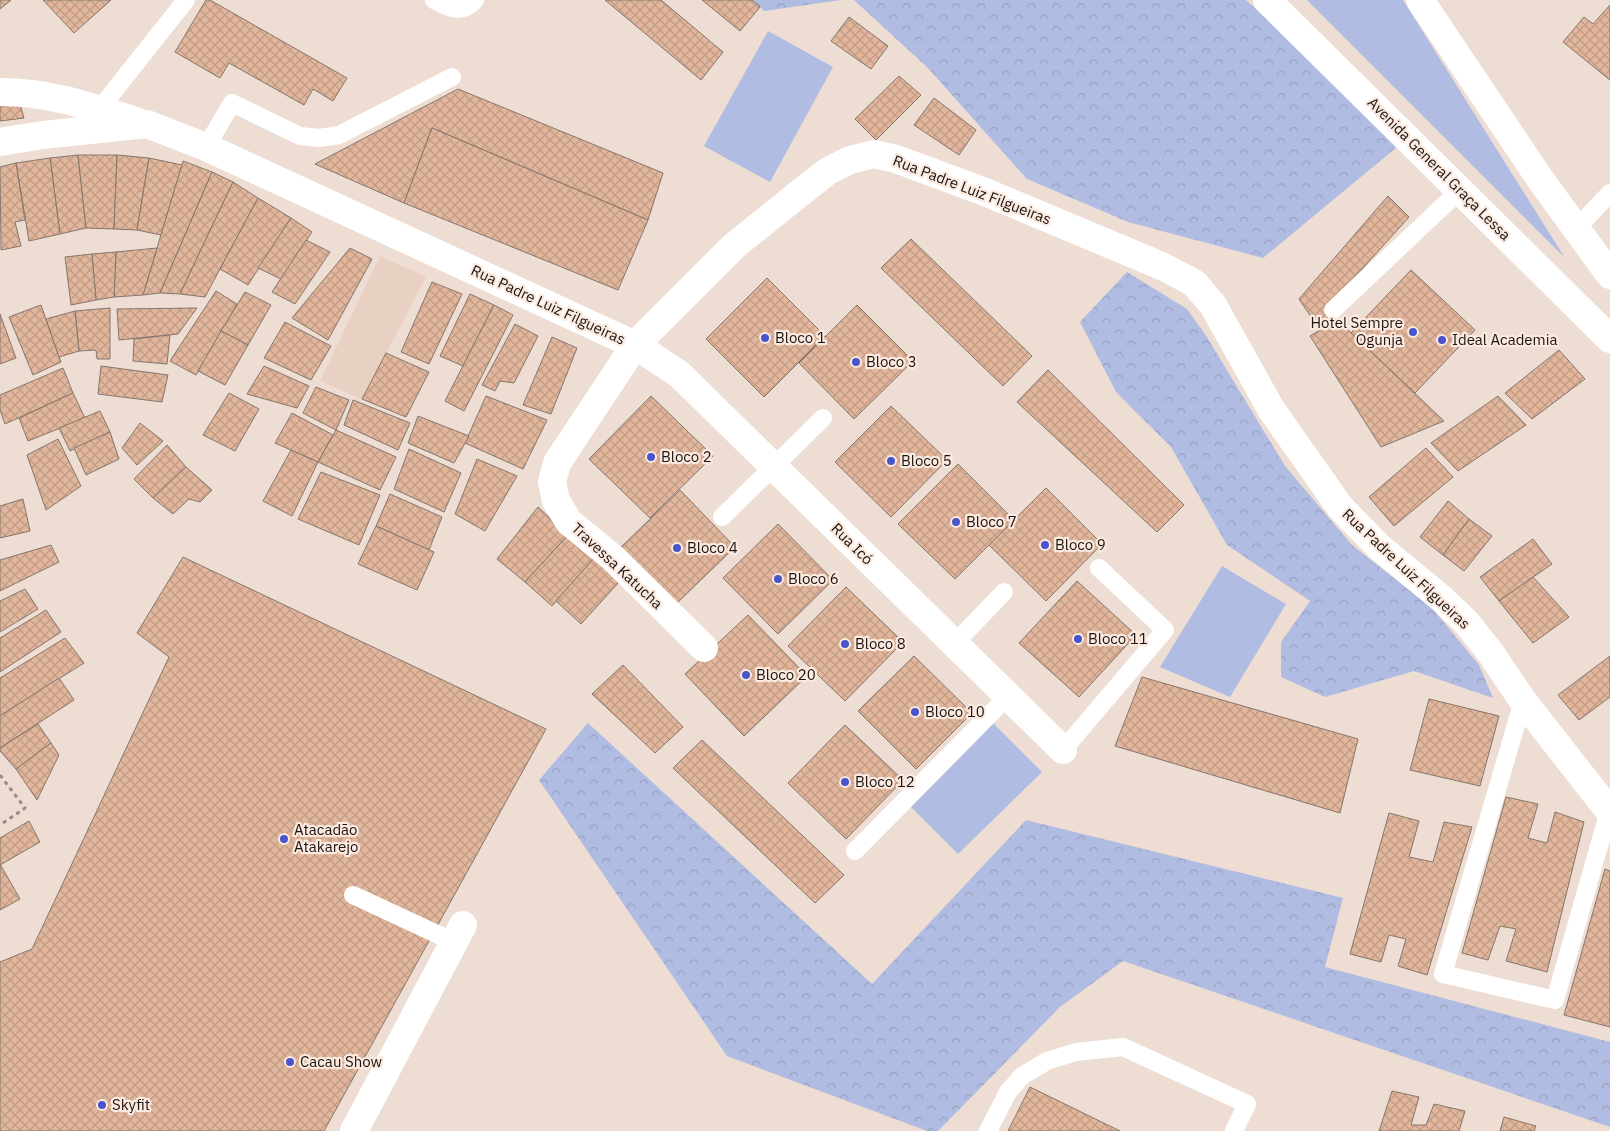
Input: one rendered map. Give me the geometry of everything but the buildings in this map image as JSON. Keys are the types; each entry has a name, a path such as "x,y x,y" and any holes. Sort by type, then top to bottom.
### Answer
{"street":[{"name":"Avenida General Graça Lessa","path":"1267,0 1610,340"},
{"path":"1420,0 1576,230 1610,275"},
{"path":"0,92 26,92 52,96 91,120"},
{"name":"Rua Padre Luiz Filgueiras","path":"0,142 43,134 91,120 147,124 206,148 635,345 734,246 821,176 850,160 874,154 896,159 985,192 1137,256 1194,283 1214,305 1271,409 1340,507 1379,547 1442,599 1466,622 1490,652 1523,701 1609,811"},
{"name":"Rua Icó","path":"635,345 679,374 1063,750"},
{"name":"Travessa Katucha","path":"635,345 557,463 552,482 556,502 569,522 613,558 704,648"},
{"path":"355,1131 458,933"}],"lane":[{"path":"91,120 186,0"},
{"path":"434,0 449,8 461,10 475,0"},
{"path":"206,148 232,103 300,136 319,138 339,135 452,77"},
{"path":"1333,310 1460,190"},
{"path":"1576,230 1610,193"},
{"path":"722,517 823,418"},
{"path":"1063,750 1165,630 1099,568"},
{"path":"954,644 1004,592"},
{"path":"855,851 1007,697"},
{"path":"1523,701 1443,974 1555,1000 1609,811"},
{"path":"354,895 458,933"},
{"path":"988,1131 1008,1092 1022,1076 1047,1061 1076,1052 1123,1047 1247,1104 1234,1131"}],"path":[{"path":"0,775 25,808 0,825"}],"shaded area":[{"path":"380,256 426,277 362,399 320,381"}],"green space":[{"path":"752,0 841,0 764,11"},
{"path":"854,0 1246,0 1403,142 1263,258 1128,222 1027,179 927,67"},
{"path":"1307,0 1403,0 1565,258"},
{"path":"768,31 833,67 770,182 704,146"},
{"path":"1127,272 1187,309 1205,334 1285,466 1352,545 1432,608 1479,665 1493,698 1414,671 1325,697 1281,677 1281,642 1310,601 1227,545 1171,447 1116,392 1080,322"},
{"path":"1222,566 1286,604 1230,697 1160,667"},
{"path":"588,723 872,984 1026,820 1343,898 1325,967 1610,1042 1610,1127 1123,961 1060,1007 938,1131 927,1131 727,1056 539,780"},
{"path":"993,723 1042,772 958,854 910,806"}],"place":[{"name":"Hotel Sempre Ogunja","path":"1413,332"},
{"name":"Bloco 1","path":"765,338"},
{"name":"Ideal Academia","path":"1442,340"},
{"name":"Bloco 3","path":"856,362"},
{"name":"Bloco 2","path":"651,457"},
{"name":"Bloco 5","path":"891,461"},
{"name":"Bloco 7","path":"956,522"},
{"name":"Bloco 9","path":"1045,545"},
{"name":"Bloco 4","path":"677,548"},
{"name":"Bloco 6","path":"778,579"},
{"name":"Bloco 11","path":"1078,639"},
{"name":"Bloco 8","path":"845,644"},
{"name":"Bloco 20","path":"746,675"},
{"name":"Bloco 10","path":"915,712"},
{"name":"Bloco 12","path":"845,782"},
{"name":"Atacadão Atakarejo","path":"284,839"},
{"name":"Cacau Show","path":"290,1062"},
{"name":"Skyfit","path":"102,1105"}]}
